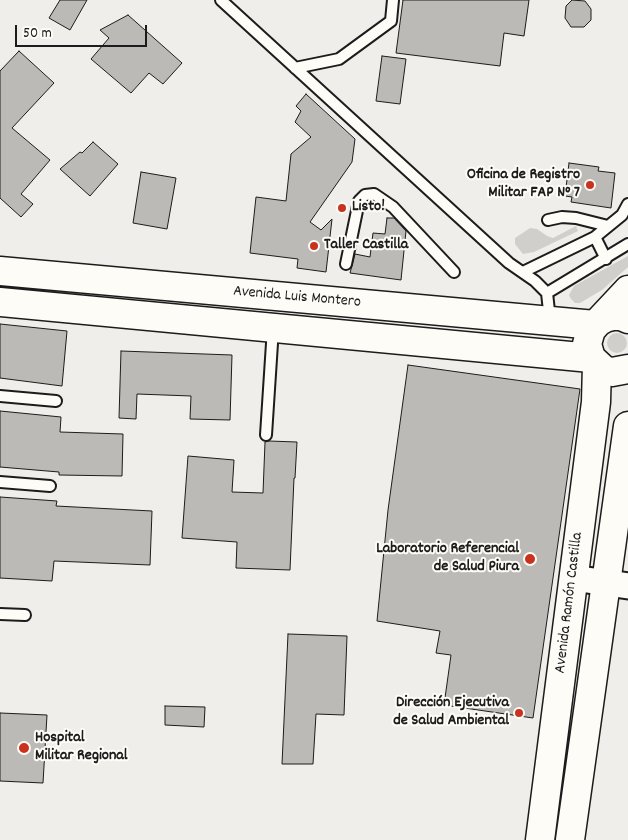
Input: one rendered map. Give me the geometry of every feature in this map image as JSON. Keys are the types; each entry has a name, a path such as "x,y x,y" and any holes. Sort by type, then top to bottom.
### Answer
{"main road":[{"name":"Avenida Luis Montero","path":"0,271 550,321 596,323 613,316 621,316 628,319"},
{"path":"596,323 628,290"},
{"name":"Avenida Luis Montero","path":"0,302 490,348 594,362 604,370 612,372 628,369"},
{"path":"369,337 372,305"},
{"path":"490,348 494,316"},
{"name":"Avenida Ramón Castilla","path":"540,840 596,402 594,362 587,344 588,337 596,323"},
{"name":"Avenida Ramón Castilla","path":"570,840 616,584 628,426"}],"street":[{"path":"573,578 616,584"}],"lane":[{"path":"220,0 502,257 523,272 547,294 550,321"},
{"path":"295,68 339,59 391,21 393,0"},
{"path":"346,264 359,201 364,195 374,194 393,207 454,272"},
{"path":"523,272 594,237 622,215 628,204"},
{"path":"548,220 562,217 576,218 608,226"},
{"path":"594,237 606,259"},
{"path":"547,294 628,244"},
{"path":"266,435 273,328"},
{"path":"0,396 56,401"},
{"path":"0,482 50,486"},
{"path":"0,614 25,615"}],"shaded area":[{"path":"576,226 578,231 534,252 523,254 515,244 515,238 530,228 537,229 553,238"},
{"path":"628,256 628,267 602,290 580,303 575,303 571,299 569,295 574,286"},
{"path":"617,333 624,336 627,343 624,350 617,353 610,350 607,343 610,336"}],"building":[{"path":"60,0 87,0 70,30 49,18"},
{"path":"403,0 529,0 524,36 504,33 500,66 396,53"},
{"path":"572,0 585,1 591,9 591,20 584,27 571,27 565,18 566,6"},
{"path":"128,15 182,63 163,84 149,73 131,93 91,59 109,38 100,30"},
{"path":"19,51 54,83 12,128 50,160 21,194 33,204 21,217 0,198 0,71"},
{"path":"382,56 406,59 400,104 376,101"},
{"path":"306,94 355,139 352,162 310,222 321,230 332,219 326,272 297,268 298,259 250,253 256,197 286,201 291,154 311,137 295,122 301,111 296,106"},
{"path":"93,142 118,164 90,196 60,169 80,152 82,153"},
{"name":"Oficina de Registro Militar FAP N° 7","path":"569,163 599,167 598,171 615,173 611,208 571,202 572,197 565,196"},
{"path":"141,172 176,178 167,229 133,223"},
{"path":"387,218 394,218 406,231 401,280 350,273 355,254 370,257 373,233 385,234"},
{"path":"0,324 67,331 62,386 0,378"},
{"path":"121,351 232,355 230,420 190,419 191,396 137,394 136,419 119,418"},
{"path":"408,365 580,389 533,718 444,705 451,655 436,653 440,631 377,621 388,510"},
{"path":"0,411 61,417 60,432 123,434 122,476 59,475 59,472 0,467"},
{"path":"265,442 297,442 290,570 236,568 237,542 182,538 188,456 234,460 232,492 263,493"},
{"path":"0,497 57,501 56,506 152,511 150,565 54,561 52,581 0,578"},
{"path":"288,634 347,636 344,715 316,714 313,764 282,764"},
{"path":"165,706 205,707 204,727 165,725"},
{"path":"0,713 47,715 43,783 0,781"}],"place":[{"name":"Oficina de Registro Militar FAP N° 7","path":"590,185"},
{"name":"Listo!","path":"342,208"},
{"name":"Taller Castilla","path":"314,246"},
{"name":"Laboratorio Referencial de Salud Piura","path":"530,559"},
{"name":"Dirección Ejecutiva de Salud Ambiental","path":"519,713"},
{"name":"Hospital Militar Regional","path":"24,748"}]}
